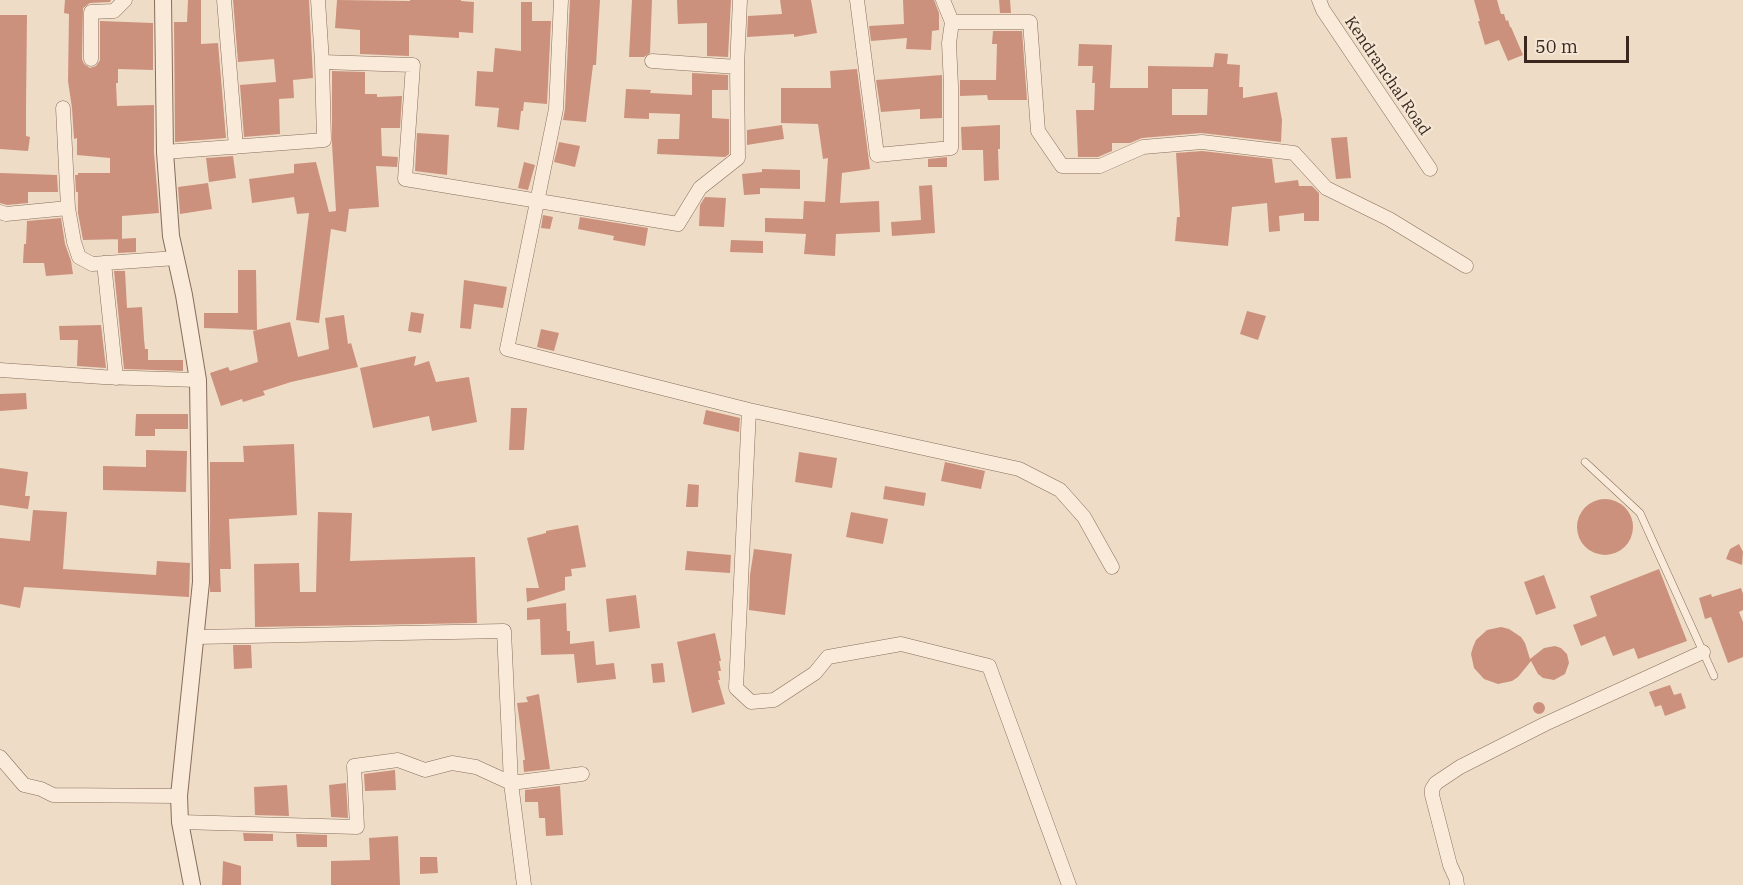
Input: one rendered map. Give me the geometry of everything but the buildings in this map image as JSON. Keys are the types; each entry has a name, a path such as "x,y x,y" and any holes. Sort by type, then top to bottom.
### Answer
{"street":[{"path":"91,59 91,12 114,11 124,0"},
{"path":"163,0 165,152 171,236 184,295 198,380 201,582 179,796 180,822 192,885"},
{"path":"224,0 236,147"},
{"path":"165,152 324,140 318,0"},
{"path":"561,0 556,109 507,349 749,410 1019,469 1060,490 1084,517 1112,567"},
{"path":"322,62 413,65 405,178 678,224 700,188 738,158 737,67 740,0"},
{"path":"857,0 877,155 951,148 949,43 952,22 943,0"},
{"name":"Kendranchal Road","path":"1319,0 1323,10 1430,169"},
{"path":"952,22 1030,22 1038,131 1062,166 1100,166 1143,147 1202,142 1294,153 1326,188 1389,219 1466,266"},
{"path":"652,61 737,67"},
{"path":"63,108 68,208 79,256 92,264 176,258"},
{"path":"0,212 6,214 68,208"},
{"path":"104,263 116,378"},
{"path":"0,370 116,378 198,380"},
{"path":"749,410 736,688 751,702 774,700 815,673 828,657 901,644 989,666 1069,885"},
{"path":"196,637 504,631 511,783 524,885"},
{"path":"1457,885 1432,795 1432,789 1436,783 1460,767 1545,724 1703,652"},
{"path":"0,757 24,785 42,789 53,795 179,796"},
{"path":"180,822 357,827 354,766 398,760 425,770 452,763 476,767 511,783 582,774"}],"lane":[{"path":"1585,462 1640,513 1714,676"}]}
